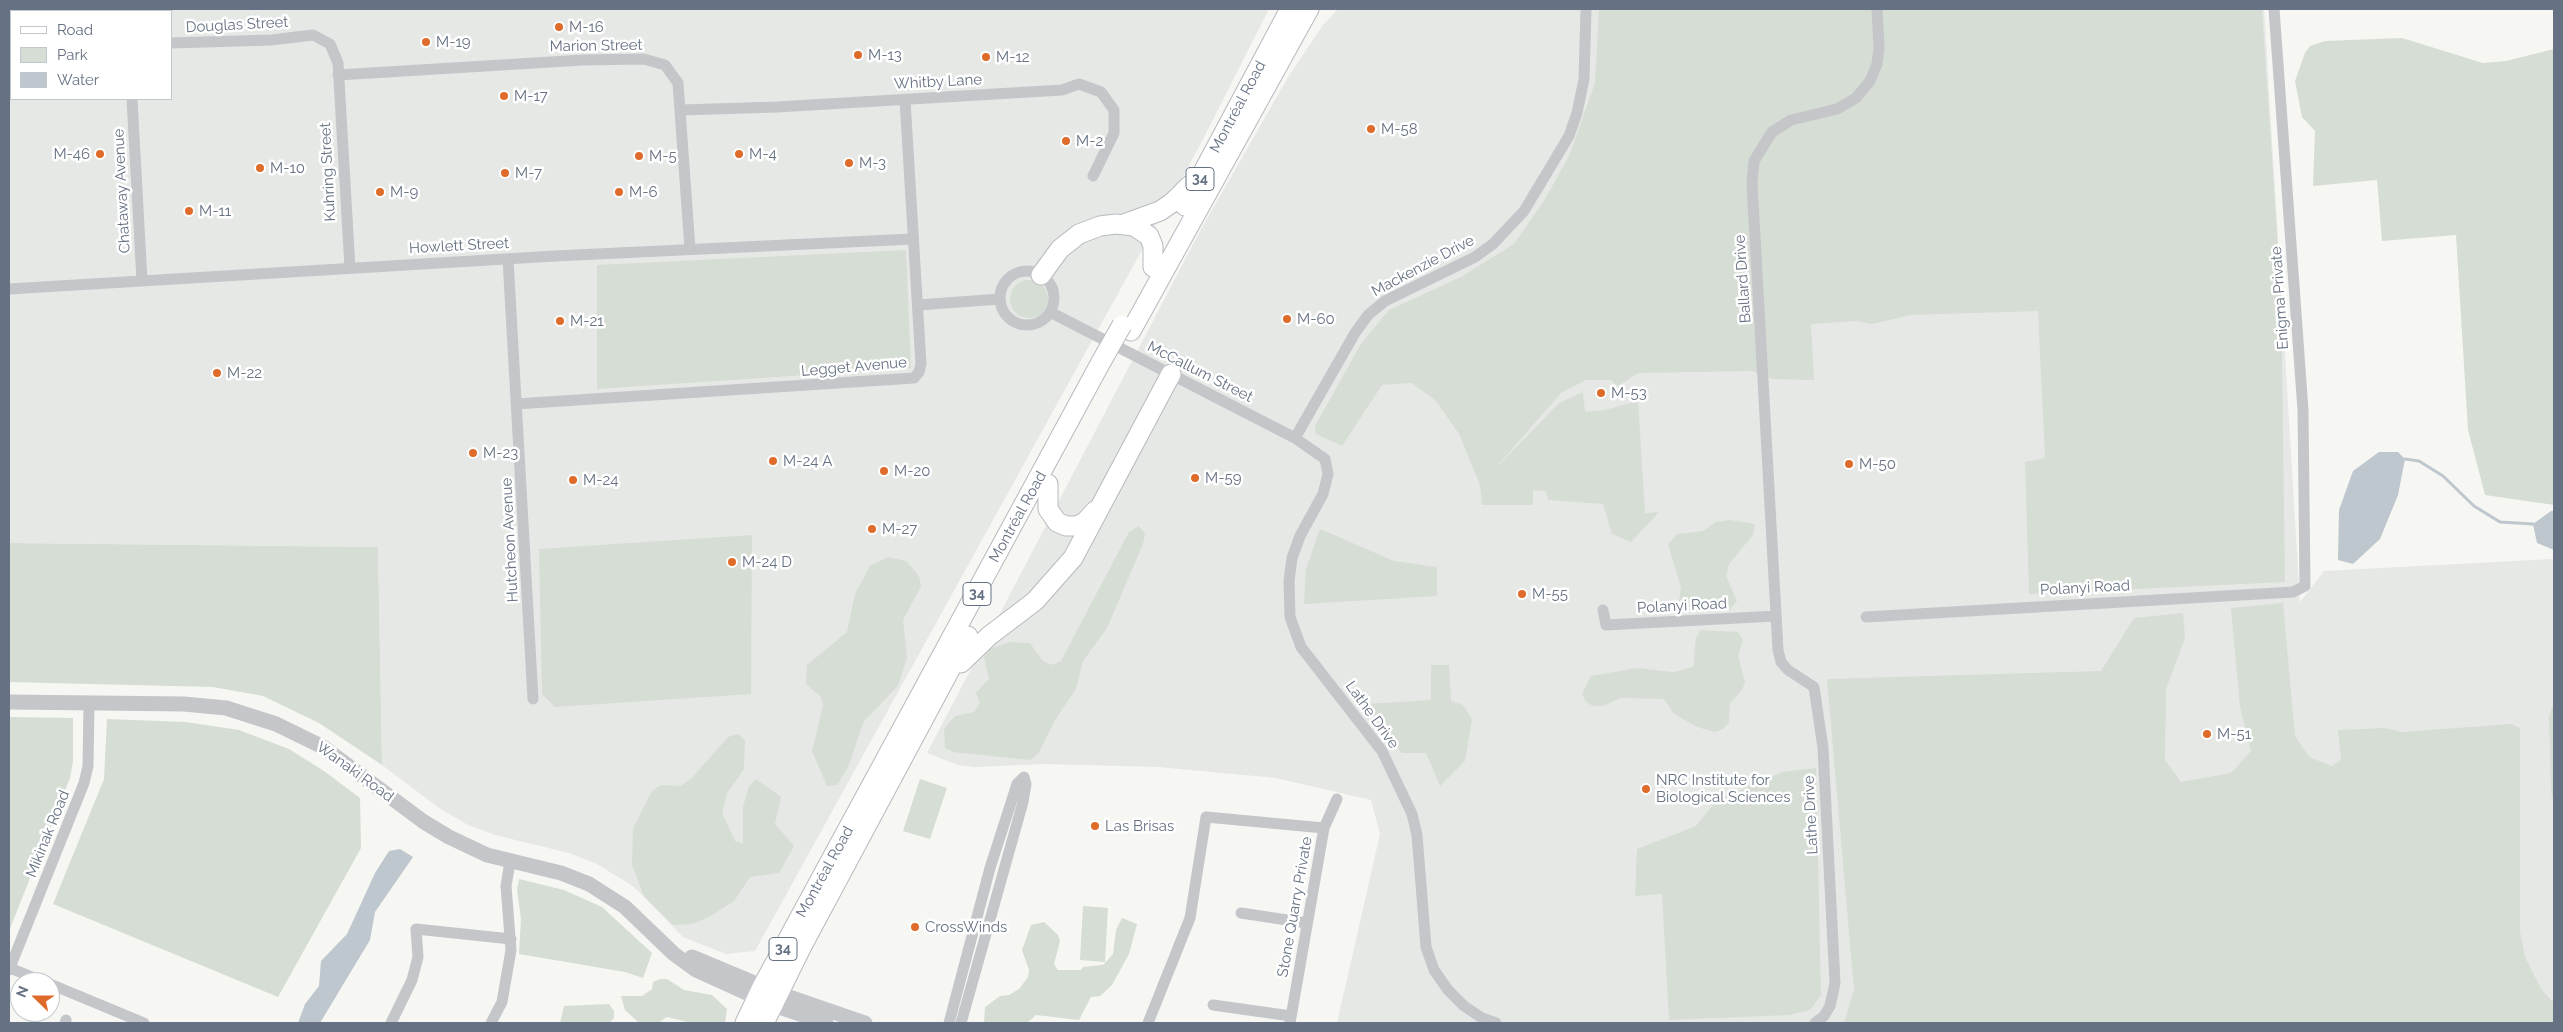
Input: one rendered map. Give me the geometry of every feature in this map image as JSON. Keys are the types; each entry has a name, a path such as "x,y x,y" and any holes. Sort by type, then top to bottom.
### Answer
{"main road":[{"path":"1281,9 1282,40"},
{"name":"Montréal Road","path":"764,1023 767,996 1282,40 1290,9"},
{"name":"Montréal Road","path":"1127,328 1153,267 1207,165 1282,40 1309,9"},
{"path":"1282,40 1317,9"},
{"path":"1041,275 1060,249 1079,234 1100,226 1124,224 1154,214 1179,197 1207,165"},
{"path":"1124,224 1140,229 1149,236 1153,246 1153,267"},
{"name":"Montréal Road","path":"745,1023 767,996 942,685 1048,484 1106,365"},
{"path":"942,685 981,642 1036,601 1060,575 1084,540 1100,505 1171,374"},
{"path":"1048,484 1048,509 1052,519 1062,525 1072,527 1081,525 1100,505"}],"street":[{"name":"Mackenzie Drive","path":"1295,438 1355,333 1368,315 1385,301 1475,257 1493,244 1524,211 1569,136 1577,113 1584,79 1586,9"},
{"name":"Ballard Drive","path":"1776,616 1771,491 1753,210 1754,160 1772,132 1791,120 1838,109 1856,98 1870,82 1877,64 1877,9"},
{"name":"Enigma Private","path":"2274,9 2303,402 2305,586"},
{"name":"Douglas Street","path":"172,43 271,40 313,35 330,44 338,64 338,75"},
{"name":"Marion Street","path":"338,75 510,64 644,59 665,65 678,83 690,249"},
{"name":"Kuhring Street","path":"338,75 350,268"},
{"name":"Whitby Lane","path":"681,110 905,100 1062,90 1079,84 1101,92 1114,110 1114,133 1093,176"},
{"name":"Chataway Avenue","path":"132,100 142,281"},
{"name":"Legget Avenue","path":"516,404 914,378 919,372 921,364 905,100"},
{"name":"Howlett Street","path":"9,289 508,259 912,239"},
{"name":"Hutcheon Avenue","path":"508,259 533,699"},
{"path":"1025,271 1041,275 1052,289 1053,302 1050,312 1043,320 1034,324 1020,324 1007,316 1000,299 1003,286 1011,276 1025,271"},
{"path":"918,306 1000,299"},
{"name":"McCallum Street","path":"1050,312 1295,438 1321,454 1328,468"},
{"name":"Lathe Drive","path":"1328,468 1323,494 1300,536 1292,558 1289,581 1290,617 1301,647 1382,751 1412,814 1417,835 1426,947 1434,970 1448,990 1464,1006 1482,1018 1496,1023"},
{"name":"Polanyi Road","path":"1866,617 2293,592 2305,586"},
{"name":"Polanyi Road","path":"1603,610 1606,625 1776,616"},
{"name":"Lathe Drive","path":"1776,616 1778,650 1781,662 1803,682 1814,687 1823,748 1835,983 1830,1006 1824,1016 1815,1023"},
{"name":"Wanaki Road","path":"9,702 211,706 241,712 276,724 323,747 424,822 449,838 469,848 510,862 561,873 602,890 625,906 668,946 767,996"},
{"name":"Mikinak Road","path":"9,969 84,783 88,766 89,704"},
{"path":"950,1023 995,854 1017,784 1024,778 1026,784 1023,802 961,1023"},
{"name":"Stone Quarry Private","path":"1290,1020 1324,828 1337,798"},
{"path":"1148,1023 1190,918 1206,817 1324,828"},
{"path":"491,1023 502,1002 511,939 506,886 510,862"},
{"path":"1241,913 1307,923"},
{"path":"391,1023 412,980 418,957 416,930 511,939"},
{"path":"60,988 144,1023"},
{"path":"767,996 826,1023"},
{"path":"767,996 865,1023"},
{"path":"1213,1005 1290,1020"}],"shaded area":[{"path":"9,9 1269,9 1200,145 755,951 726,954 683,937 634,887 597,864 569,853 495,835 468,825 439,808 382,765 378,547 9,543"},
{"path":"1338,9 2264,9 2300,602 2324,571 2554,559 2554,1023 1337,1023 1380,834 1371,800 1276,778 1158,767 1043,764 975,767 958,765 927,753 1200,231 1287,79 1323,25"}],"green space":[{"path":"1599,9 2262,9 2281,293 2285,582 2029,594 2025,462 2045,458 2038,311 1911,315 1872,324 1857,321 1811,324 1814,380 1772,379 1752,371 1638,373 1618,386 1611,380 1586,380 1561,393 1492,472 1559,403 1583,392 1585,412 1605,410 1638,401 1645,513 1659,512 1631,542 1612,534 1603,504 1548,500 1546,491 1533,490 1533,505 1482,505 1480,485 1459,434 1436,401 1412,383 1382,385 1342,446 1316,434 1315,426 1361,344 1389,310 1461,277 1514,244 1545,199 1569,156 1595,83"},
{"path":"2402,38 2483,63 2506,61 2554,49 2554,505 2485,495 2468,430 2456,235 2382,241 2377,180 2313,186 2315,131 2302,117 2295,81 2305,53 2310,46 2325,41"},
{"path":"906,250 911,368 597,389 597,265"},
{"path":"1029,280 1042,286 1048,299 1042,312 1029,318 1016,312 1010,299 1016,286"},
{"path":"1730,520 1755,524 1753,535 1729,564 1726,576 1737,601 1729,610 1690,607 1679,601 1681,588 1668,544 1677,534 1703,531 1716,522"},
{"path":"1139,526 1145,534 1143,544 1107,628 1083,661 1076,689 1055,720 1038,754 1030,760 953,752 945,748 944,729 955,716 974,712 980,703 976,693 989,679 984,657 990,649 1010,642 1030,643 1042,660 1051,665 1061,661 1129,532"},
{"path":"1320,529 1394,561 1437,567 1437,596 1304,604 1306,569"},
{"path":"752,535 751,694 555,707 542,694 539,549"},
{"path":"9,543 378,547 382,765 319,723 263,696 213,687 9,682"},
{"path":"888,557 906,561 919,576 921,586 903,620 907,658 898,686 864,721 848,767 837,785 827,786 812,751 823,706 821,697 806,684 807,665 847,632 855,594 870,566"},
{"path":"2283,603 2295,736 2309,757 2332,766 2341,760 2338,730 2385,728 2402,732 2511,724 2520,728 2520,932 2525,957 2541,989 2554,1003 2554,1023 1844,1023 1854,990 1827,679 2101,671 2134,618 2183,613 2185,638 2166,689 2165,760 2181,782 2231,773 2251,751 2240,707 2231,608"},
{"path":"1701,630 1738,632 1743,640 1738,656 1745,682 1742,690 1730,703 1729,722 1723,729 1715,732 1697,727 1674,714 1664,699 1620,698 1603,706 1593,706 1586,702 1582,694 1591,676 1637,668 1674,672 1693,667 1696,638"},
{"path":"1431,665 1449,665 1451,701 1463,705 1472,719 1465,761 1440,786 1426,753 1402,753 1353,697 1352,691 1359,693 1361,700 1365,704 1431,700"},
{"path":"2552,707 2554,707 2554,799 2552,798 2551,788 2549,717"},
{"path":"9,717 73,718 73,761 70,778 9,931"},
{"path":"107,719 186,722 239,730 289,749 324,771 360,798 361,848 278,997 53,904 104,779"},
{"path":"738,734 745,740 744,769 727,793 722,813 735,841 743,844 743,807 749,786 756,779 781,797 775,824 794,846 779,873 750,877 734,901 709,917 692,924 673,925 644,896 632,865 633,828 652,791 661,785 681,786 691,779 728,737"},
{"path":"1816,768 1821,995 1810,1010 1789,1015 1669,1020 1662,894 1635,896 1637,849 1696,826 1717,800 1782,772"},
{"path":"920,779 947,788 930,839 903,831"},
{"path":"519,879 564,890 602,907 652,953 643,978 625,972 519,954 521,919 517,890"},
{"path":"1083,906 1108,908 1105,962 1080,960"},
{"path":"1122,918 1137,924 1129,954 1112,985 1100,996 1091,997 1079,1020 1036,1015 1027,1023 984,1023 985,1007 1000,996 1009,995 1019,989 1028,977 1029,970 1022,950 1031,925 1044,922 1058,935 1060,941 1054,964 1058,970 1081,970 1083,967 1103,965 1113,954 1116,930"},
{"path":"667,979 684,990 712,995 727,1009 725,1023 692,1023 667,1017 658,1023 639,1023 625,1010 621,996 642,996 652,989 653,982"},
{"path":"609,1004 614,1011 614,1018 609,1023 560,1023 564,1006"}],"water":[{"path":"2379,452 2398,452 2405,459 2398,495 2380,539 2353,564 2338,560 2339,510 2353,471"},
{"path":"2551,511 2554,511 2554,550 2537,543 2533,524"},
{"path":"400,849 413,857 375,912 370,940 320,1023 298,1023 305,1004 319,986 321,961 347,934 375,873 389,851"}],"waterway":[{"path":"2405,459 2419,461 2443,476 2474,506 2500,522 2533,524"}],"place":[{"name":"M-16","path":"559,27"},
{"name":"M-19","path":"426,42"},
{"name":"M-13","path":"858,55"},
{"name":"M-12","path":"986,57"},
{"name":"M-17","path":"504,96"},
{"name":"M-58","path":"1371,129"},
{"name":"M-2","path":"1066,141"},
{"name":"M-46","path":"100,154"},
{"name":"M-4","path":"739,154"},
{"name":"M-5","path":"639,156"},
{"name":"M-3","path":"849,163"},
{"name":"M-10","path":"260,168"},
{"name":"M-7","path":"505,173"},
{"name":"M-9","path":"380,192"},
{"name":"M-6","path":"619,192"},
{"name":"M-11","path":"189,211"},
{"name":"M-60","path":"1287,319"},
{"name":"M-21","path":"560,321"},
{"name":"M-22","path":"217,373"},
{"name":"M-53","path":"1601,393"},
{"name":"M-23","path":"473,453"},
{"name":"M-24 A","path":"773,461"},
{"name":"M-50","path":"1849,464"},
{"name":"M-20","path":"884,471"},
{"name":"M-59","path":"1195,478"},
{"name":"M-24","path":"573,480"},
{"name":"M-27","path":"872,529"},
{"name":"M-24 D","path":"732,562"},
{"name":"M-55","path":"1522,594"},
{"name":"M-51","path":"2207,734"},
{"name":"NRC Institute for Biological Sciences","path":"1646,789"},
{"name":"Las Brisas","path":"1095,826"},
{"name":"CrossWinds","path":"915,927"}]}
